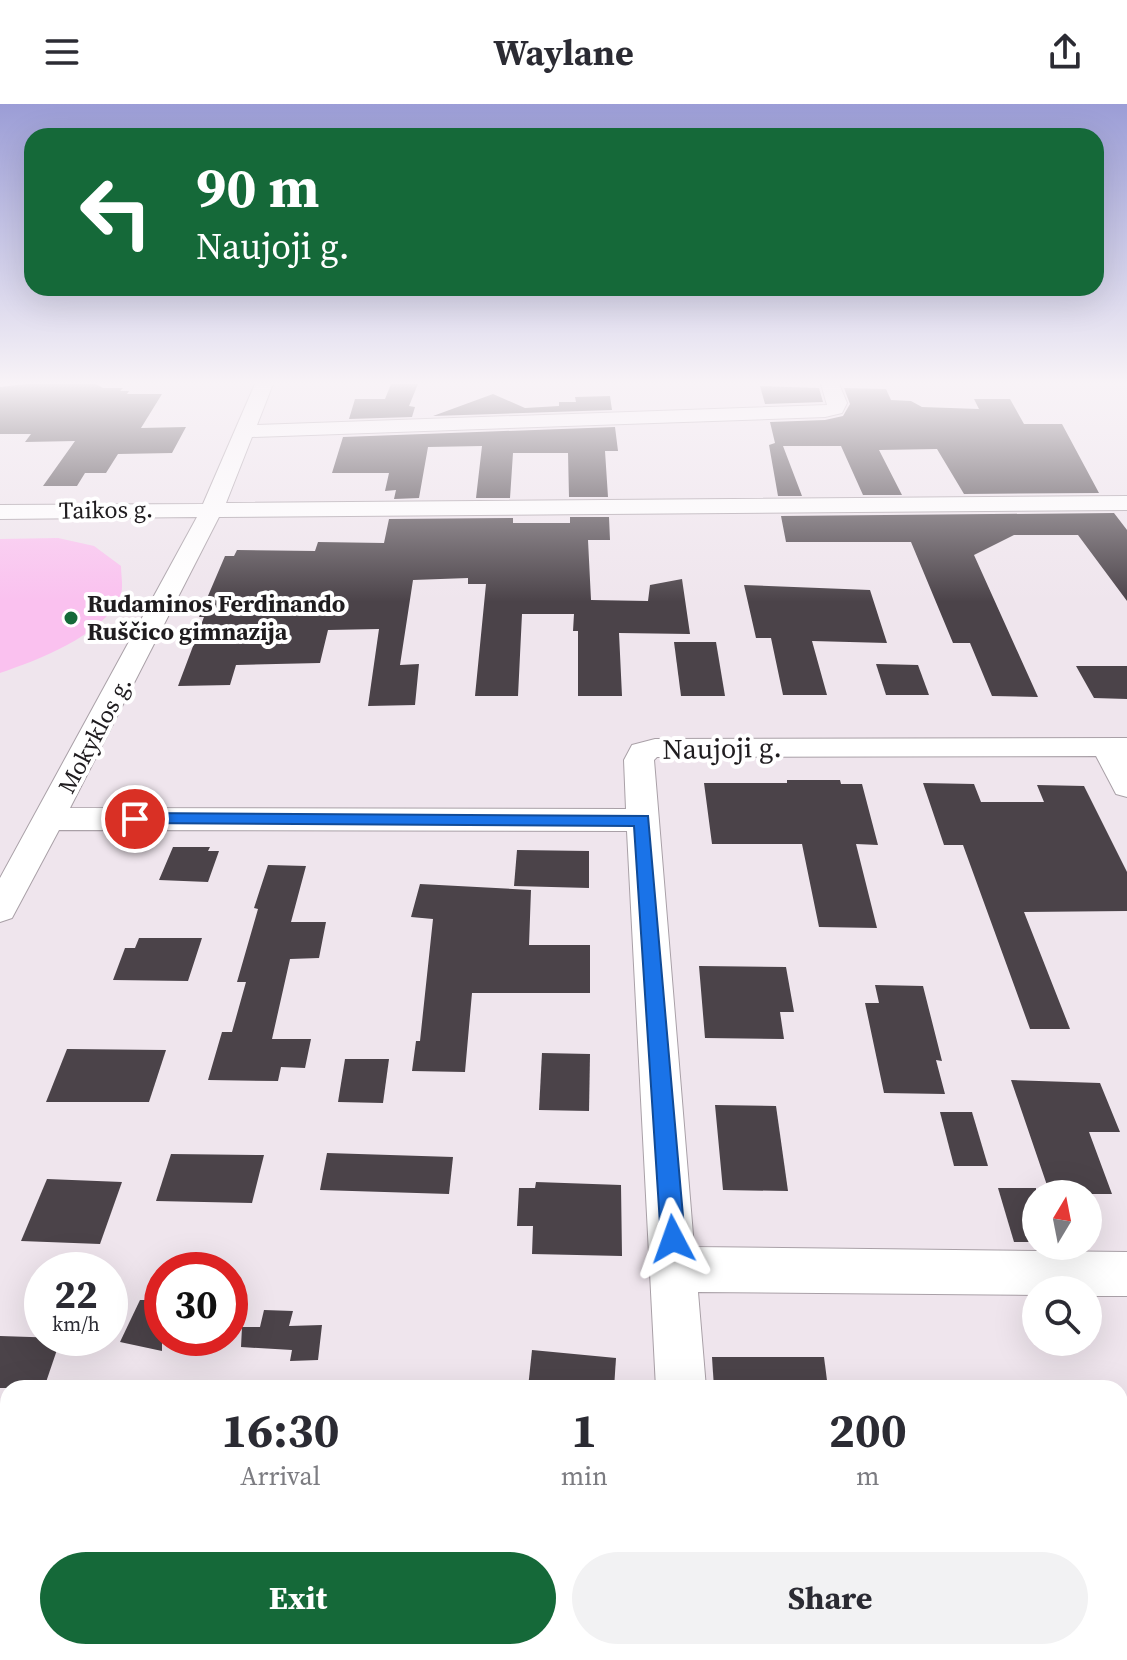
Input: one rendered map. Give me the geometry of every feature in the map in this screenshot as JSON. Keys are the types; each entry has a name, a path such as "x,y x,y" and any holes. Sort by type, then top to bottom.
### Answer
{"street":[{"name":"Mokyklos g.","path":"0,909 103,722 212,509 233,457"},
{"name":"Taikos g.","path":"0,512 1127,503"},
{"path":"1116,747 1127,787"},
{"name":"Naujoji g.","path":"642,820 639,760 643,752 655,748 1116,747"},
{"path":"50,819 642,820 681,1380"},
{"path":"675,1269 1127,1274"}],"shaded area":[{"path":"58,538 94,546 121,566 120,597 99,624 84,635 50,654 0,673 0,539"}],"building":[{"path":"64,457 116,457 106,473 85,473 77,486 43,486"},
{"path":"337,457 426,457 419,498 394,499 396,490 385,491 389,473 332,473"},
{"path":"481,457 513,457 510,498 476,498"},
{"path":"568,457 605,457 608,497 569,497"},
{"path":"771,457 787,457 802,496 778,496"},
{"path":"846,457 882,457 902,495 863,495"},
{"path":"942,457 1079,457 1099,493 964,494"},
{"path":"1114,513 1127,530 1127,601 1078,535 1014,535 974,555 1038,697 992,696 970,643 953,643 911,542 786,542 781,516"},
{"path":"570,517 609,517 610,540 588,540 591,600 648,601 650,585 682,579 690,634 619,633 622,696 578,696 578,631 573,631 574,614 522,614 518,696 475,696 486,584 468,584 468,578 413,580 400,665 419,664 415,705 368,706 379,629 328,630 320,663 236,665 230,685 178,686 204,617 199,617 225,556 234,556 237,550 315,551 318,542 384,543 389,519 513,518 513,523 570,523"},
{"path":"744,585 870,590 887,643 812,641 827,695 783,695 771,638 756,638"},
{"path":"674,642 716,642 725,696 681,696"},
{"path":"876,664 918,665 929,695 886,695"},
{"path":"1076,666 1127,666 1127,699 1094,698"},
{"path":"787,780 840,780 841,784 862,784 878,845 856,844 877,928 819,927 802,844 712,844 704,783 787,783"},
{"path":"923,783 974,784 981,802 1044,802 1037,785 1084,786 1127,872 1127,911 1024,912 1070,1029 1030,1029 963,845 944,845"},
{"path":"173,847 210,847 208,851 219,851 208,882 159,880"},
{"path":"517,850 589,851 589,888 514,886"},
{"path":"268,865 306,866 291,922 326,922 319,958 290,959 272,1039 311,1039 305,1068 281,1067 278,1081 208,1080 222,1032 232,1032 246,982 237,982 258,909 254,908"},
{"path":"420,884 531,890 529,945 590,945 590,993 472,993 465,1072 412,1071 416,1041 420,1041 433,919 411,917"},
{"path":"139,938 202,938 188,981 113,980 125,948 135,948"},
{"path":"699,966 786,967 794,1012 780,1012 784,1039 705,1038"},
{"path":"875,985 923,986 942,1061 936,1060 945,1094 884,1093 865,1003 879,1003"},
{"path":"67,1049 166,1050 149,1102 46,1102"},
{"path":"542,1053 590,1054 589,1111 539,1110"},
{"path":"345,1059 389,1059 383,1103 338,1102"},
{"path":"1011,1080 1100,1083 1120,1132 1089,1132 1112,1194 1102,1194 1102,1180 1045,1180"},
{"path":"715,1105 776,1106 788,1191 723,1190"},
{"path":"940,1112 972,1112 988,1166 954,1166"},
{"path":"327,1153 453,1157 449,1194 320,1190"},
{"path":"171,1154 264,1155 252,1203 156,1201"},
{"path":"47,1179 122,1182 100,1244 21,1241"},
{"path":"536,1182 621,1185 622,1256 532,1254 533,1226 517,1226 519,1188 535,1188"},
{"path":"998,1188 1022,1188 1022,1242 1014,1242"},
{"path":"140,1300 144,1300 144,1347 128,1344 128,1325"},
{"path":"264,1310 293,1311 289,1326 322,1325 318,1360 290,1361 292,1350 248,1347 248,1327 260,1327"},
{"path":"0,1336 24,1337 24,1356 55,1356 47,1380 0,1380"},
{"path":"532,1350 616,1358 615,1380 529,1380"},
{"path":"712,1357 824,1357 827,1380 713,1380"}],"place":[{"name":"Rudaminos Ferdinando Ruščico gimnazija","path":"71,618"}],"route":[{"path":"135,819 642,820 673,1239"}]}
